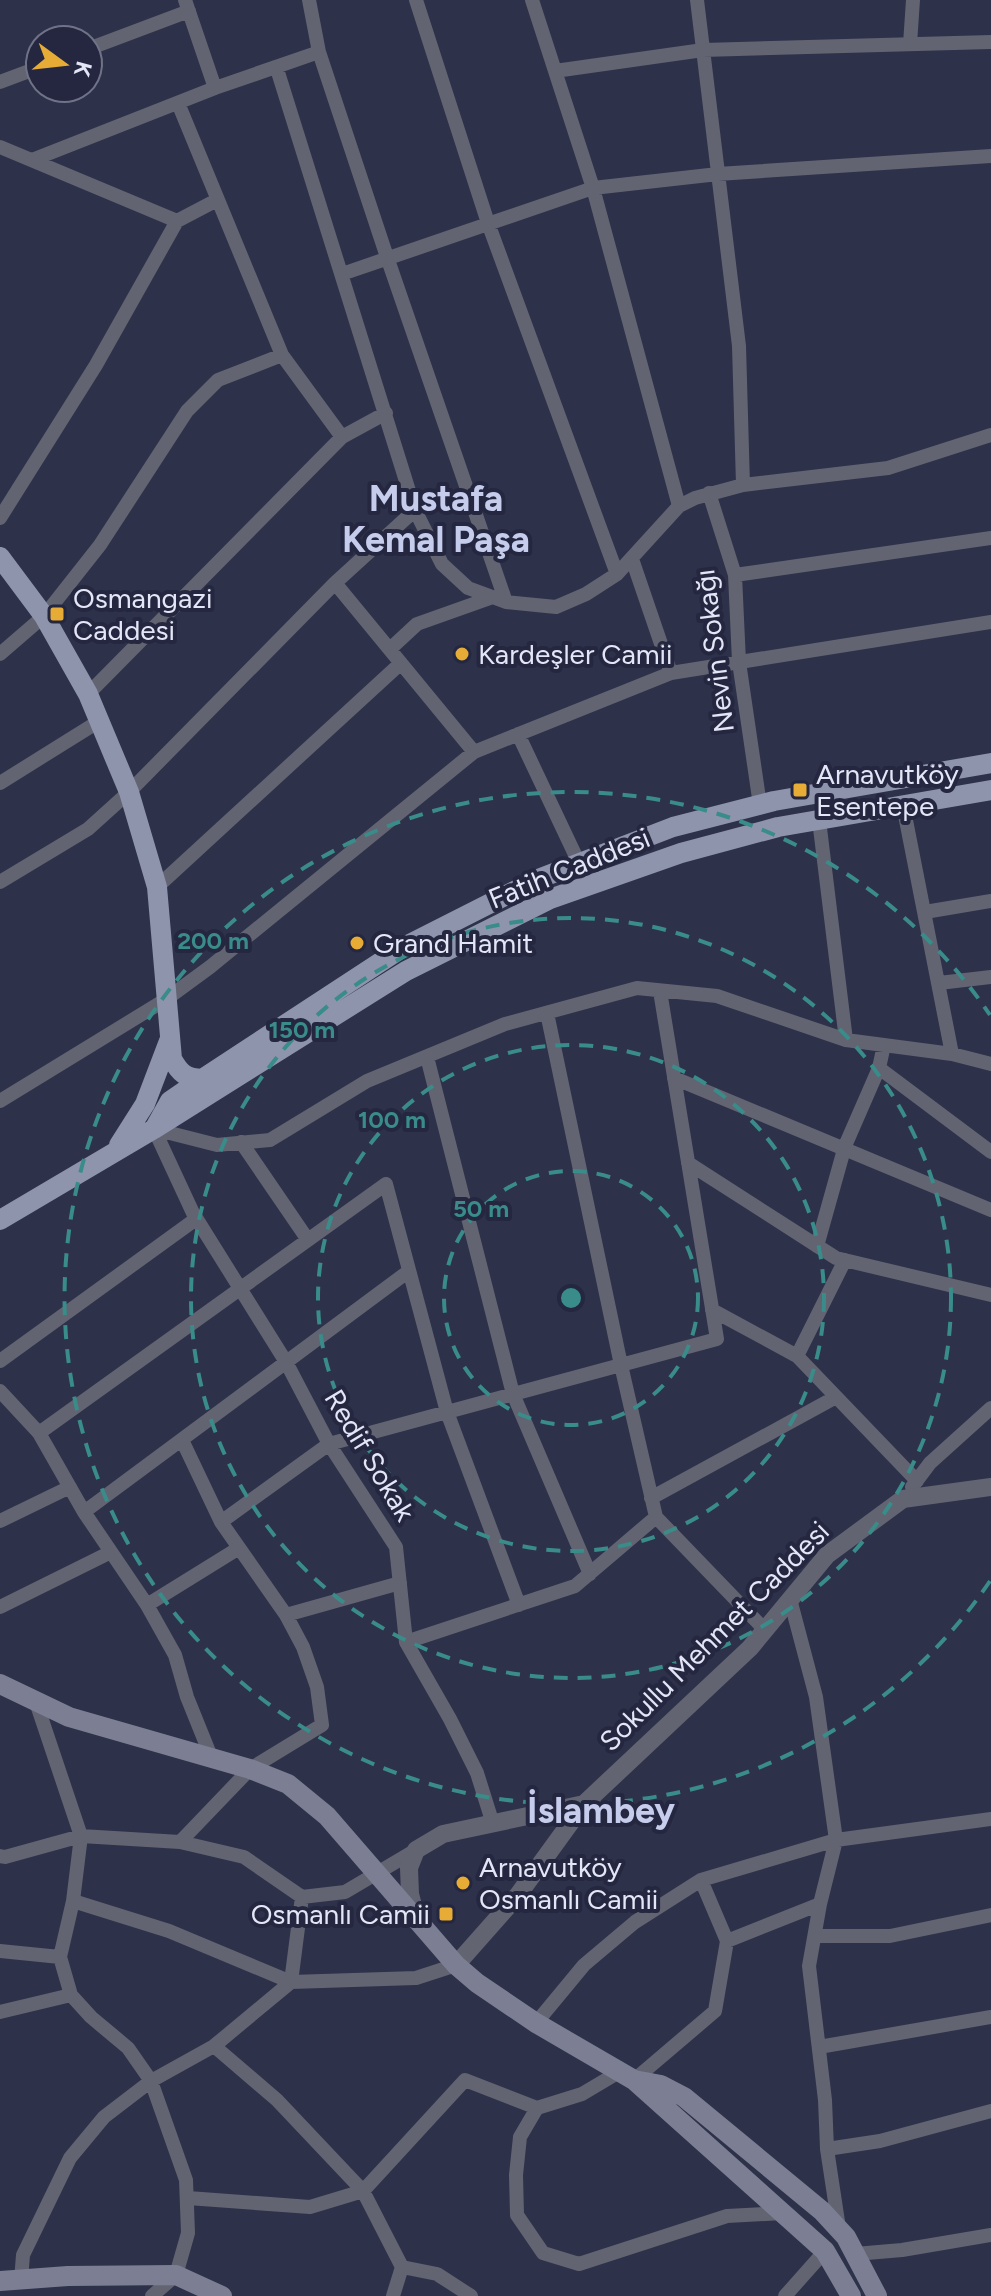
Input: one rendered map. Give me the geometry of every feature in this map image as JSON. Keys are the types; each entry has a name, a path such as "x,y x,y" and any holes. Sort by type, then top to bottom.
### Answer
{"main road":[{"path":"0,557 44,616 88,694 129,792 157,887 172,1059 180,1073 189,1078 202,1079"},
{"path":"154,1129 170,1101 402,948 538,879 673,827 760,805 991,763"},
{"name":"Fatih Caddesi","path":"0,1220 154,1129 406,971 550,899 681,853 778,827 991,790"},
{"path":"113,1153 145,1104 169,1041"},
{"path":"0,1684 98,1727 250,1769 288,1784 327,1816 456,1965 536,2023 626,2076 825,2251 851,2296"},
{"path":"626,2076 661,2085 684,2097 822,2211 839,2229 877,2296"},
{"path":"10,2281 68,2276 176,2275 222,2296"}],"street":[{"path":"309,0 319,52 499,599"},
{"path":"416,0 488,223 617,574"},
{"path":"532,0 593,188 679,506"},
{"path":"697,0 739,346 743,485"},
{"path":"910,44 913,0"},
{"path":"104,42 187,5 215,88"},
{"path":"555,71 703,50 991,42"},
{"path":"32,160 215,88 319,52"},
{"path":"277,69 415,510 442,564 468,588 499,599 556,607 586,594 617,574 679,506 709,493 743,485 888,468 991,435"},
{"path":"0,82 24,73"},
{"path":"178,103 282,355 342,437"},
{"path":"0,147 177,221"},
{"path":"342,274 593,188 718,174 991,156"},
{"path":"0,518 96,365 177,221 217,200"},
{"path":"0,654 44,616 100,545 187,411 218,380 282,355"},
{"path":"88,694 342,437 386,413"},
{"name":"Nevin Sokağı","path":"709,493 735,575 739,662 760,805"},
{"path":"0,882 88,829 129,792 335,583 415,510"},
{"path":"735,575 991,538"},
{"path":"632,559 671,673"},
{"path":"335,583 474,752"},
{"path":"390,649 417,624 499,599"},
{"path":"0,1101 165,1000 210,967 474,752 671,673 991,622"},
{"path":"157,887 401,663"},
{"path":"0,783 101,720"},
{"path":"518,734 579,863"},
{"path":"903,805 952,1054"},
{"path":"819,820 846,1040"},
{"path":"925,912 991,901"},
{"path":"939,983 991,977"},
{"path":"154,1129 217,1145 270,1140 367,1081 505,1024 637,988 717,996 846,1040 952,1054 991,1064"},
{"path":"221,1522 329,1444 717,1339 660,991"},
{"path":"547,1013 656,1517 765,1630"},
{"path":"817,1246 844,1150 879,1068 884,1045"},
{"path":"427,1057 513,1394 590,1574"},
{"path":"879,1068 991,1152"},
{"path":"674,1078 991,1210"},
{"name":"Redif Sokak","path":"154,1129 196,1219 286,1362 329,1444 396,1547 406,1642 477,1773 493,1824"},
{"path":"241,1142 308,1240"},
{"path":"688,1163 836,1258 991,1295"},
{"path":"39,1433 386,1184 447,1412 519,1605"},
{"path":"0,1361 196,1219"},
{"path":"797,1356 845,1260"},
{"path":"84,1512 409,1271"},
{"path":"712,1310 797,1356 917,1481"},
{"path":"0,1391 39,1433 84,1512 147,1605 175,1655 187,1697 212,1759"},
{"path":"651,1498 836,1397"},
{"path":"903,1499 930,1463 991,1408"},
{"path":"180,1842 250,1769 322,1725 317,1687 303,1647 286,1615 221,1522 182,1440"},
{"path":"0,1521 70,1487"},
{"name":"Sokullu Mehmet Caddesi","path":"456,1965 518,1895 584,1804 750,1648 827,1555 903,1499 991,1487"},
{"path":"406,1642 575,1586 656,1517"},
{"path":"147,1605 239,1548"},
{"path":"0,1607 111,1552"},
{"path":"286,1615 400,1583"},
{"path":"790,1599 816,1697 836,1840 809,1966 827,2149 839,2229"},
{"path":"36,1702 81,1836 73,1901 60,1957 71,1995 91,2017 128,2048 151,2081 186,2180 188,2233 176,2275 152,2296"},
{"path":"0,1856 81,1836 180,1842 244,1857 302,1897 345,1892 443,1834 584,1804"},
{"path":"536,2023 584,1965 635,1922 701,1880 836,1840 991,1819"},
{"path":"416,1850 409,1868 410,1894 416,1917"},
{"path":"188,2198 310,2207 363,2191 465,2080 537,2108 626,2076 715,2011 727,1941 701,1880"},
{"path":"10,2281 70,2158 104,2117 151,2081 214,2046 291,1982 302,1897"},
{"path":"73,1901 169,1931 291,1982 416,1978 456,1965"},
{"path":"727,1941 820,1904"},
{"path":"815,1936 890,1936 991,1915"},
{"path":"0,1951 60,1957"},
{"path":"0,2012 71,1995"},
{"path":"819,2047 991,2017"},
{"path":"214,2046 277,2100 363,2191 402,2267 393,2296"},
{"path":"537,2108 520,2137 516,2175 517,2215 543,2253 579,2264 727,2216 783,2213"},
{"path":"827,2149 880,2141 991,2111"},
{"path":"855,2254 902,2250 991,2235"},
{"path":"785,2296 825,2251"},
{"path":"402,2267 437,2274 471,2296"}],"place":[{"name":"Osmangazi Caddesi","path":"57,614"},
{"name":"Kardeşler Camii","path":"462,654"},
{"name":"Arnavutköy Esentepe","path":"800,790"},
{"name":"Grand Hamit","path":"357,943"},
{"name":"Arnavutköy Osmanlı Camii","path":"463,1883"},
{"name":"Osmanlı Camii","path":"446,1914"}],"district":[{"name":"Mustafa Kemal Paşa","path":"436,518"},
{"name":"İslambey","path":"601,1810"}]}
